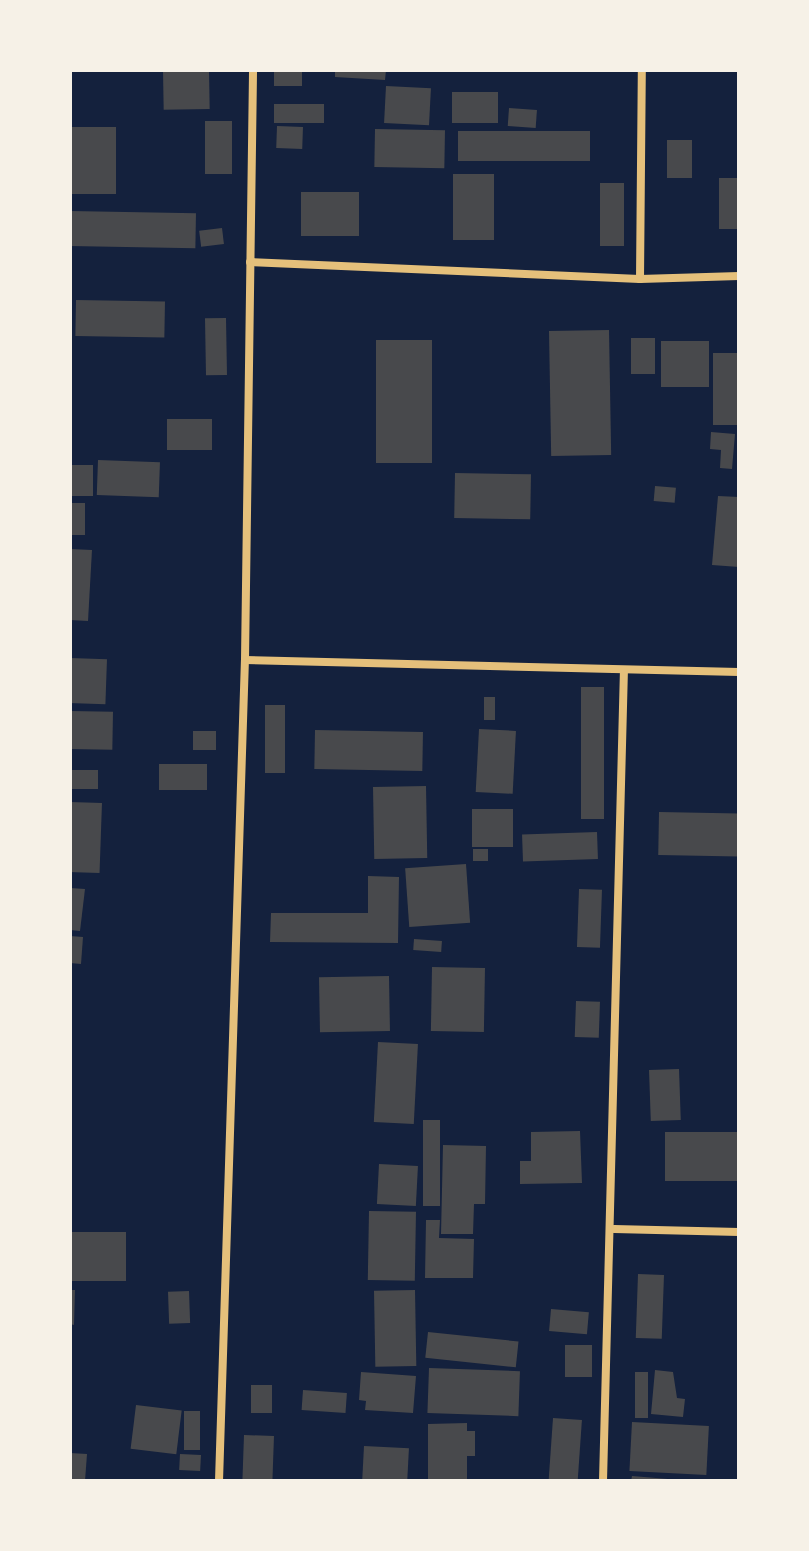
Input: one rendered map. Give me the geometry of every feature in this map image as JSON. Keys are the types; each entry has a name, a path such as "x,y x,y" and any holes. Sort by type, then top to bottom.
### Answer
{"street":[{"path":"219,1481 245,660 253,70"},
{"path":"640,279 642,70"},
{"path":"250,262 640,279 739,276"},
{"path":"245,660 739,672"},
{"path":"603,1481 614,1229 624,670"},
{"path":"614,1229 739,1232"}],"building":[{"path":"209,70 210,109 164,110 163,71"},
{"path":"274,70 302,70 302,86 274,86"},
{"path":"335,70 386,70 385,80 335,77"},
{"path":"386,86 431,88 429,125 384,123"},
{"path":"452,92 498,92 498,123 452,123"},
{"path":"274,104 324,104 324,123 274,123"},
{"path":"509,108 537,110 536,128 508,126"},
{"path":"205,121 232,121 232,174 205,174"},
{"path":"277,126 303,127 302,149 276,148"},
{"path":"70,127 116,127 116,194 70,194"},
{"path":"375,129 445,130 444,168 374,167"},
{"path":"458,131 590,131 590,161 458,161"},
{"path":"667,140 692,140 692,178 667,178"},
{"path":"453,174 494,174 494,240 453,240"},
{"path":"719,178 739,178 739,229 719,229"},
{"path":"600,183 624,183 624,246 600,246"},
{"path":"301,192 359,192 359,236 301,236"},
{"path":"70,211 196,213 195,248 70,246"},
{"path":"222,228 224,244 201,247 199,231"},
{"path":"76,300 165,302 164,338 75,336"},
{"path":"205,318 226,318 227,375 206,375"},
{"path":"609,330 611,455 551,456 549,331"},
{"path":"631,338 655,338 655,374 631,374"},
{"path":"376,340 432,340 432,463 376,463"},
{"path":"661,341 709,341 709,387 661,387"},
{"path":"713,353 739,353 739,425 713,425"},
{"path":"167,419 212,419 212,450 167,450"},
{"path":"711,432 735,434 732,469 720,468 721,450 710,449"},
{"path":"98,460 160,462 159,497 97,495"},
{"path":"70,465 93,465 93,496 70,496"},
{"path":"455,473 531,474 530,519 454,518"},
{"path":"655,486 676,488 675,503 654,501"},
{"path":"718,496 739,497 739,567 712,565"},
{"path":"70,503 85,503 85,535 70,535"},
{"path":"70,549 92,550 88,621 70,620"},
{"path":"70,658 107,659 105,704 70,703"},
{"path":"581,687 604,687 604,819 581,819"},
{"path":"484,697 495,697 495,720 484,720"},
{"path":"265,705 285,705 285,773 265,773"},
{"path":"70,711 113,712 112,750 70,749"},
{"path":"479,729 516,731 513,794 476,792"},
{"path":"315,730 423,732 422,771 314,769"},
{"path":"193,731 216,731 216,750 193,750"},
{"path":"159,764 207,764 207,790 159,790"},
{"path":"70,770 98,770 98,789 70,789"},
{"path":"426,786 427,858 374,859 373,787"},
{"path":"70,802 102,803 100,873 70,872"},
{"path":"472,809 513,809 513,847 472,847"},
{"path":"659,812 739,813 738,856 658,855"},
{"path":"597,832 598,859 523,862 522,835"},
{"path":"473,849 488,849 488,861 473,861"},
{"path":"466,864 470,923 409,927 405,868"},
{"path":"368,876 399,877 398,943 270,942 271,913 368,913"},
{"path":"70,888 85,889 80,931 70,930"},
{"path":"579,889 602,890 600,948 577,947"},
{"path":"70,936 83,937 81,964 70,963"},
{"path":"414,939 442,941 441,952 413,950"},
{"path":"432,967 485,968 484,1032 431,1031"},
{"path":"389,976 390,1031 320,1032 319,977"},
{"path":"576,1001 600,1002 599,1038 575,1037"},
{"path":"378,1042 418,1044 414,1124 374,1122"},
{"path":"679,1069 681,1120 651,1121 649,1070"},
{"path":"423,1120 440,1120 440,1206 423,1206"},
{"path":"580,1131 582,1183 520,1184 520,1161 531,1161 531,1132"},
{"path":"665,1132 739,1132 739,1181 665,1181"},
{"path":"443,1145 486,1146 485,1204 474,1204 473,1234 441,1234"},
{"path":"379,1164 418,1166 416,1206 377,1204"},
{"path":"369,1211 416,1212 415,1281 368,1280"},
{"path":"426,1220 440,1220 439,1238 474,1239 473,1278 425,1278"},
{"path":"70,1232 126,1232 126,1281 70,1281"},
{"path":"638,1274 664,1275 662,1339 636,1338"},
{"path":"70,1290 75,1290 74,1325 70,1324"},
{"path":"415,1290 416,1366 375,1367 374,1291"},
{"path":"189,1291 190,1323 169,1324 168,1292"},
{"path":"551,1309 589,1312 587,1334 549,1331"},
{"path":"428,1332 519,1342 516,1367 425,1358"},
{"path":"565,1345 592,1345 592,1377 565,1377"},
{"path":"429,1368 520,1371 518,1416 427,1413"},
{"path":"655,1370 673,1372 677,1398 685,1399 683,1417 651,1414"},
{"path":"361,1372 416,1376 413,1413 365,1410 366,1401 359,1400"},
{"path":"635,1372 648,1372 648,1418 635,1418"},
{"path":"251,1385 272,1385 272,1413 251,1413"},
{"path":"303,1390 347,1393 345,1413 302,1410"},
{"path":"136,1405 182,1411 176,1454 131,1449"},
{"path":"184,1411 200,1411 200,1450 184,1450"},
{"path":"553,1418 582,1420 578,1481 549,1480"},
{"path":"632,1422 709,1426 706,1475 629,1471"},
{"path":"467,1423 467,1431 475,1431 475,1456 467,1456 467,1481 428,1481 428,1424"},
{"path":"244,1435 274,1436 272,1481 242,1481"},
{"path":"364,1446 409,1448 407,1481 362,1481"},
{"path":"70,1453 87,1454 85,1481 70,1481"},
{"path":"180,1454 201,1455 200,1471 179,1470"},
{"path":"632,1476 668,1479 668,1481 631,1481"}]}
